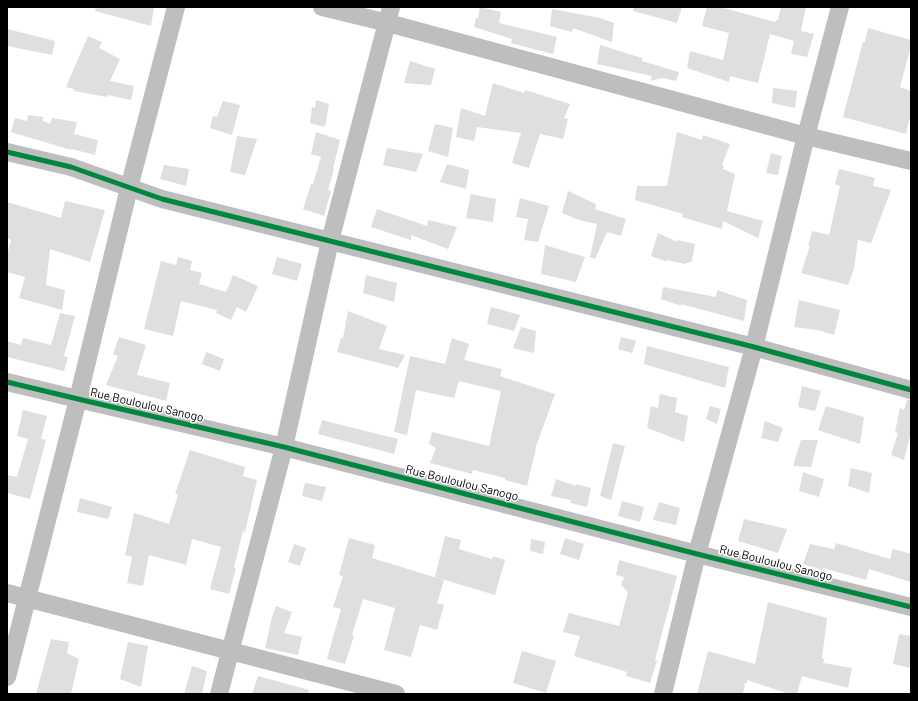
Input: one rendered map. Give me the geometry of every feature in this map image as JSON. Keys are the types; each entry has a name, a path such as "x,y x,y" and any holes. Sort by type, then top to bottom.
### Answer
{"street":[{"path":"7,677 78,399 129,188 176,7"},
{"path":"322,7 390,15 806,136 911,161"},
{"path":"663,694 697,554 754,347 806,136 840,7"},
{"path":"219,694 284,447 330,241 390,15"},
{"path":"7,152 72,167 162,199 754,347 911,390"},
{"name":"Rue Bouloulou Sanogo","path":"7,382 284,447 697,554 911,607"},
{"path":"7,593 396,694"}],"building":[{"path":"96,7 154,7 151,26 95,11"},
{"path":"480,7 501,12 499,23 557,37 553,54 511,43 512,39 474,27 476,18 478,18"},
{"path":"634,7 682,7 677,23 633,11"},
{"path":"707,7 720,7 775,22 778,20 781,7 806,7 801,31 814,34 807,57 791,54 794,41 770,34 758,83 730,76 729,82 687,68 690,51 723,60 729,33 702,26"},
{"path":"552,9 600,18 614,23 612,42 573,28 572,32 550,26"},
{"path":"868,28 911,40 911,46 900,87 911,91 911,113 906,134 843,117"},
{"path":"7,29 55,41 52,55 7,46"},
{"path":"88,36 102,42 99,48 120,59 110,81 134,86 131,100 108,95 107,97 74,91 74,89 66,87"},
{"path":"600,45 642,58 642,61 679,72 676,81 663,78 650,81 652,76 597,64"},
{"path":"410,61 435,69 431,85 404,83"},
{"path":"493,83 524,93 525,90 570,104 564,118 568,119 563,139 540,134 529,168 512,163 521,133 477,127 474,141 456,137 461,108 485,116"},
{"path":"773,88 797,91 795,108 772,103"},
{"path":"316,100 329,104 325,127 310,123 312,107 315,108"},
{"path":"223,101 240,105 232,135 210,128 213,116 217,117"},
{"path":"28,115 43,117 43,121 50,124 52,118 77,122 74,134 98,140 95,155 71,150 11,132 15,118 27,121"},
{"path":"435,124 453,128 448,157 428,151"},
{"path":"316,132 340,140 328,190 331,191 324,216 303,209 311,184 313,184 321,157 311,154"},
{"path":"677,132 702,140 703,135 730,144 722,165 724,165 723,169 735,174 727,211 763,221 758,238 723,221 722,229 682,217 683,214 635,200 637,186 667,186"},
{"path":"237,136 257,139 245,175 230,172"},
{"path":"387,148 423,154 416,172 383,165"},
{"path":"771,153 782,156 778,175 766,173"},
{"path":"447,164 469,170 466,189 440,182"},
{"path":"164,165 189,169 186,186 160,179"},
{"path":"839,169 875,178 873,186 891,190 871,243 858,240 854,269 848,285 801,273 810,246 808,246 812,231 829,235 840,186 835,184"},
{"path":"568,191 596,204 595,209 626,219 621,236 607,232 595,259 590,257 597,224 579,220 562,213"},
{"path":"471,194 496,199 493,222 466,218"},
{"path":"520,198 549,206 538,242 524,240 528,219 516,217"},
{"path":"65,201 105,210 90,262 50,249 46,285 65,290 62,310 19,298 25,277 7,272 7,255 11,240 7,238 7,202 61,218"},
{"path":"377,209 427,226 428,220 457,227 448,249 411,235 411,240 371,227"},
{"path":"658,233 677,242 677,240 695,244 692,261 685,264 667,260 667,262 651,256"},
{"path":"545,245 585,257 576,282 541,274"},
{"path":"178,257 192,261 190,270 202,273 199,284 226,292 233,275 258,286 246,312 237,307 231,320 216,313 217,310 181,301 173,336 144,329 161,261 176,265"},
{"path":"277,257 302,264 297,281 272,274"},
{"path":"366,275 397,283 394,302 363,293"},
{"path":"663,287 716,297 717,290 747,300 744,321 681,304 681,306 661,299"},
{"path":"799,300 840,310 834,335 817,330 794,327"},
{"path":"491,307 520,315 514,331 487,324"},
{"path":"348,311 387,326 379,349 405,355 398,368 337,352 341,338 343,338"},
{"path":"60,313 75,316 64,356 68,358 64,371 7,357 7,341 21,345 23,338 51,345"},
{"path":"521,327 536,331 534,353 513,348"},
{"path":"119,337 146,345 137,375 170,383 166,401 106,385 118,356 113,354"},
{"path":"621,337 636,341 632,353 618,349"},
{"path":"452,338 469,344 464,360 502,369 500,376 555,394 535,449 527,486 505,480 505,478 473,470 472,474 430,463 436,448 429,444 432,432 489,446 501,391 459,381 454,398 416,390 407,435 394,432 410,356 445,364"},
{"path":"647,346 729,367 725,388 644,364"},
{"path":"206,352 224,359 220,371 202,364"},
{"path":"802,386 821,391 815,411 798,407"},
{"path":"660,394 677,398 675,412 688,416 684,442 647,428 651,406 658,408"},
{"path":"907,400 911,400 911,437 910,436 904,460 891,455 898,433 895,432 900,408 904,410"},
{"path":"710,406 721,409 717,424 706,419"},
{"path":"826,406 864,417 860,444 818,430"},
{"path":"23,410 47,416 41,439 46,440 30,499 7,493 7,475 17,477 28,439 17,436"},
{"path":"322,420 398,439 394,454 318,434"},
{"path":"765,421 783,428 778,442 761,438"},
{"path":"801,440 818,440 811,467 793,466"},
{"path":"613,443 625,446 611,500 600,496"},
{"path":"190,450 245,467 243,476 257,480 245,532 243,531 234,567 236,568 229,594 210,589 221,547 192,539 186,565 149,555 143,586 127,583 132,557 125,555 134,513 169,524 178,495 175,494"},
{"path":"851,468 872,473 869,493 848,486"},
{"path":"803,472 824,479 819,497 799,491"},
{"path":"556,479 576,486 576,484 591,488 587,507 570,503 571,500 551,496"},
{"path":"305,483 326,487 322,501 302,496"},
{"path":"80,498 112,507 108,519 77,512"},
{"path":"622,501 644,507 640,522 618,516"},
{"path":"659,502 680,508 676,525 653,520"},
{"path":"744,519 787,529 778,553 738,541"},
{"path":"445,536 461,540 459,549 492,559 493,556 505,560 495,595 435,577"},
{"path":"349,538 375,545 372,558 444,580 437,603 444,605 437,630 420,625 411,657 384,650 395,608 363,599 352,635 354,636 345,664 327,659 341,609 333,607 343,576 339,575"},
{"path":"565,538 584,544 579,560 560,554"},
{"path":"531,539 545,542 543,554 530,551"},
{"path":"836,543 890,559 893,549 911,554 911,582 869,569 866,580 803,564 810,544 834,549"},
{"path":"294,544 306,548 300,566 288,562"},
{"path":"619,560 677,576 655,660 657,661 650,683 626,676 627,672 574,656 580,636 563,632 569,613 619,626 628,592 621,585 624,577 616,575"},
{"path":"768,602 827,618 822,658 824,659 823,663 852,668 848,688 802,676 797,694 789,694 747,680 743,694 697,694 708,651 755,664"},
{"path":"276,606 292,612 284,633 302,637 298,655 265,648"},
{"path":"899,634 911,636 911,668 893,664"},
{"path":"51,639 69,642 67,653 79,659 71,694 36,694"},
{"path":"128,642 148,646 141,687 120,679"},
{"path":"522,651 556,661 546,693 513,683"},
{"path":"192,666 207,671 202,694 184,694"},
{"path":"258,676 309,690 308,694 252,694"}],"cycle path":[{"path":"7,152 71,167 162,199 754,347 911,390"},
{"path":"7,382 284,447 697,554 911,607"}]}
